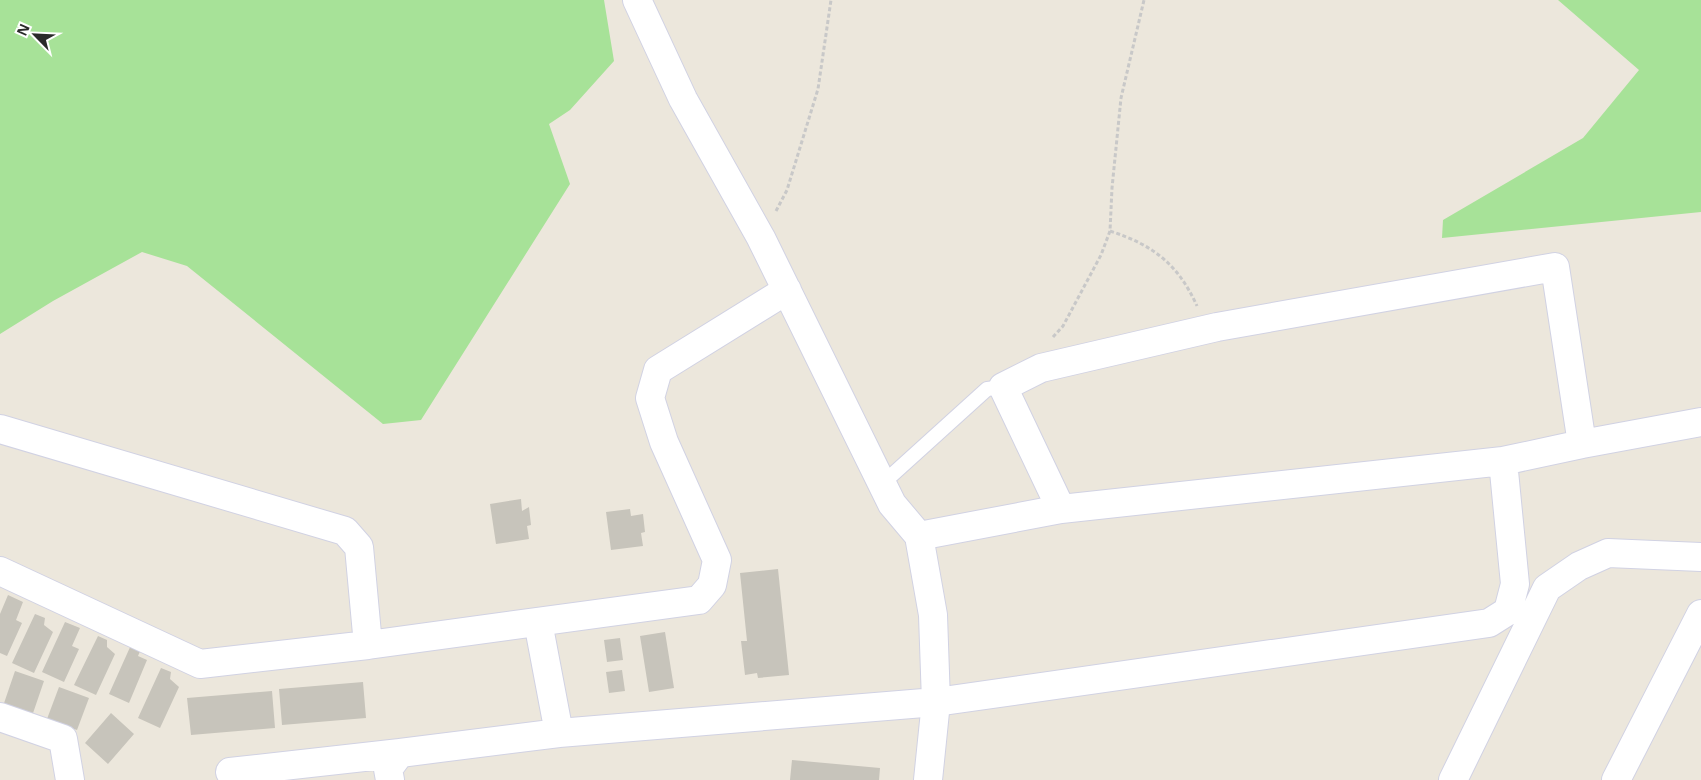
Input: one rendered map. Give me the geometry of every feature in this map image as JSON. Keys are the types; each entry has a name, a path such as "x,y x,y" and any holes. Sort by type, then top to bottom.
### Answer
{"street":[{"path":"637,0 683,98 761,238 892,504 919,536 933,615 936,702 928,780"},
{"path":"1061,509 1003,387 1041,368 1205,329 1555,267 1582,444"},
{"path":"0,571 200,664 368,645 699,600 712,585 717,560 664,442 650,398 658,370 787,290"},
{"path":"919,536 1061,509 1503,461 1701,422"},
{"path":"0,429 344,531 359,547 368,645"},
{"path":"230,772 400,754 559,733 936,702 1489,623 1508,611 1515,584 1503,461"},
{"path":"1453,780 1547,588 1578,566 1608,553 1701,557"},
{"path":"1616,780 1701,614"},
{"path":"538,622 559,733"},
{"path":"0,717 64,739 70,780"},
{"path":"390,780 388,769 400,754"}],"lane":[{"path":"882,484 987,389 1003,387"}],"path":[{"path":"761,238 788,190 818,89 831,0"},
{"path":"1051,338 1063,326 1101,255 1110,230 1121,98 1144,0"},
{"path":"1110,230 1130,237 1166,260 1182,278 1196,304 1205,329"}],"green space":[{"path":"0,0 604,0 614,61 570,110 549,124 570,184 421,420 383,424 187,266 142,252 53,301 0,334"},
{"path":"1558,0 1701,0 1701,212 1442,238 1443,220 1583,138 1639,70"}],"building":[{"path":"521,499 522,511 529,507 531,525 527,526 529,539 496,544 490,504"},
{"path":"630,509 631,516 643,514 645,532 641,533 643,546 611,550 606,512"},
{"path":"778,569 789,675 758,678 757,673 745,675 741,641 747,641 740,573"},
{"path":"8,595 23,602 16,620 22,623 7,656 0,653 0,614"},
{"path":"35,614 45,618 44,625 53,632 34,673 12,663"},
{"path":"65,622 80,628 72,646 79,649 64,682 42,672"},
{"path":"665,632 674,688 649,692 640,636"},
{"path":"98,636 107,640 107,647 115,654 96,695 74,685"},
{"path":"620,638 623,660 607,662 604,640"},
{"path":"131,645 141,649 138,656 147,660 129,703 109,694"},
{"path":"161,668 171,672 170,679 179,687 160,728 138,718"},
{"path":"622,670 625,691 609,693 606,672"},
{"path":"15,671 44,681 31,719 2,709"},
{"path":"363,682 366,718 282,725 279,689"},
{"path":"59,687 89,698 77,730 47,719"},
{"path":"272,691 275,728 191,735 187,698"},
{"path":"111,713 134,734 108,764 85,743"},
{"path":"792,760 880,768 879,780 790,780"}]}
